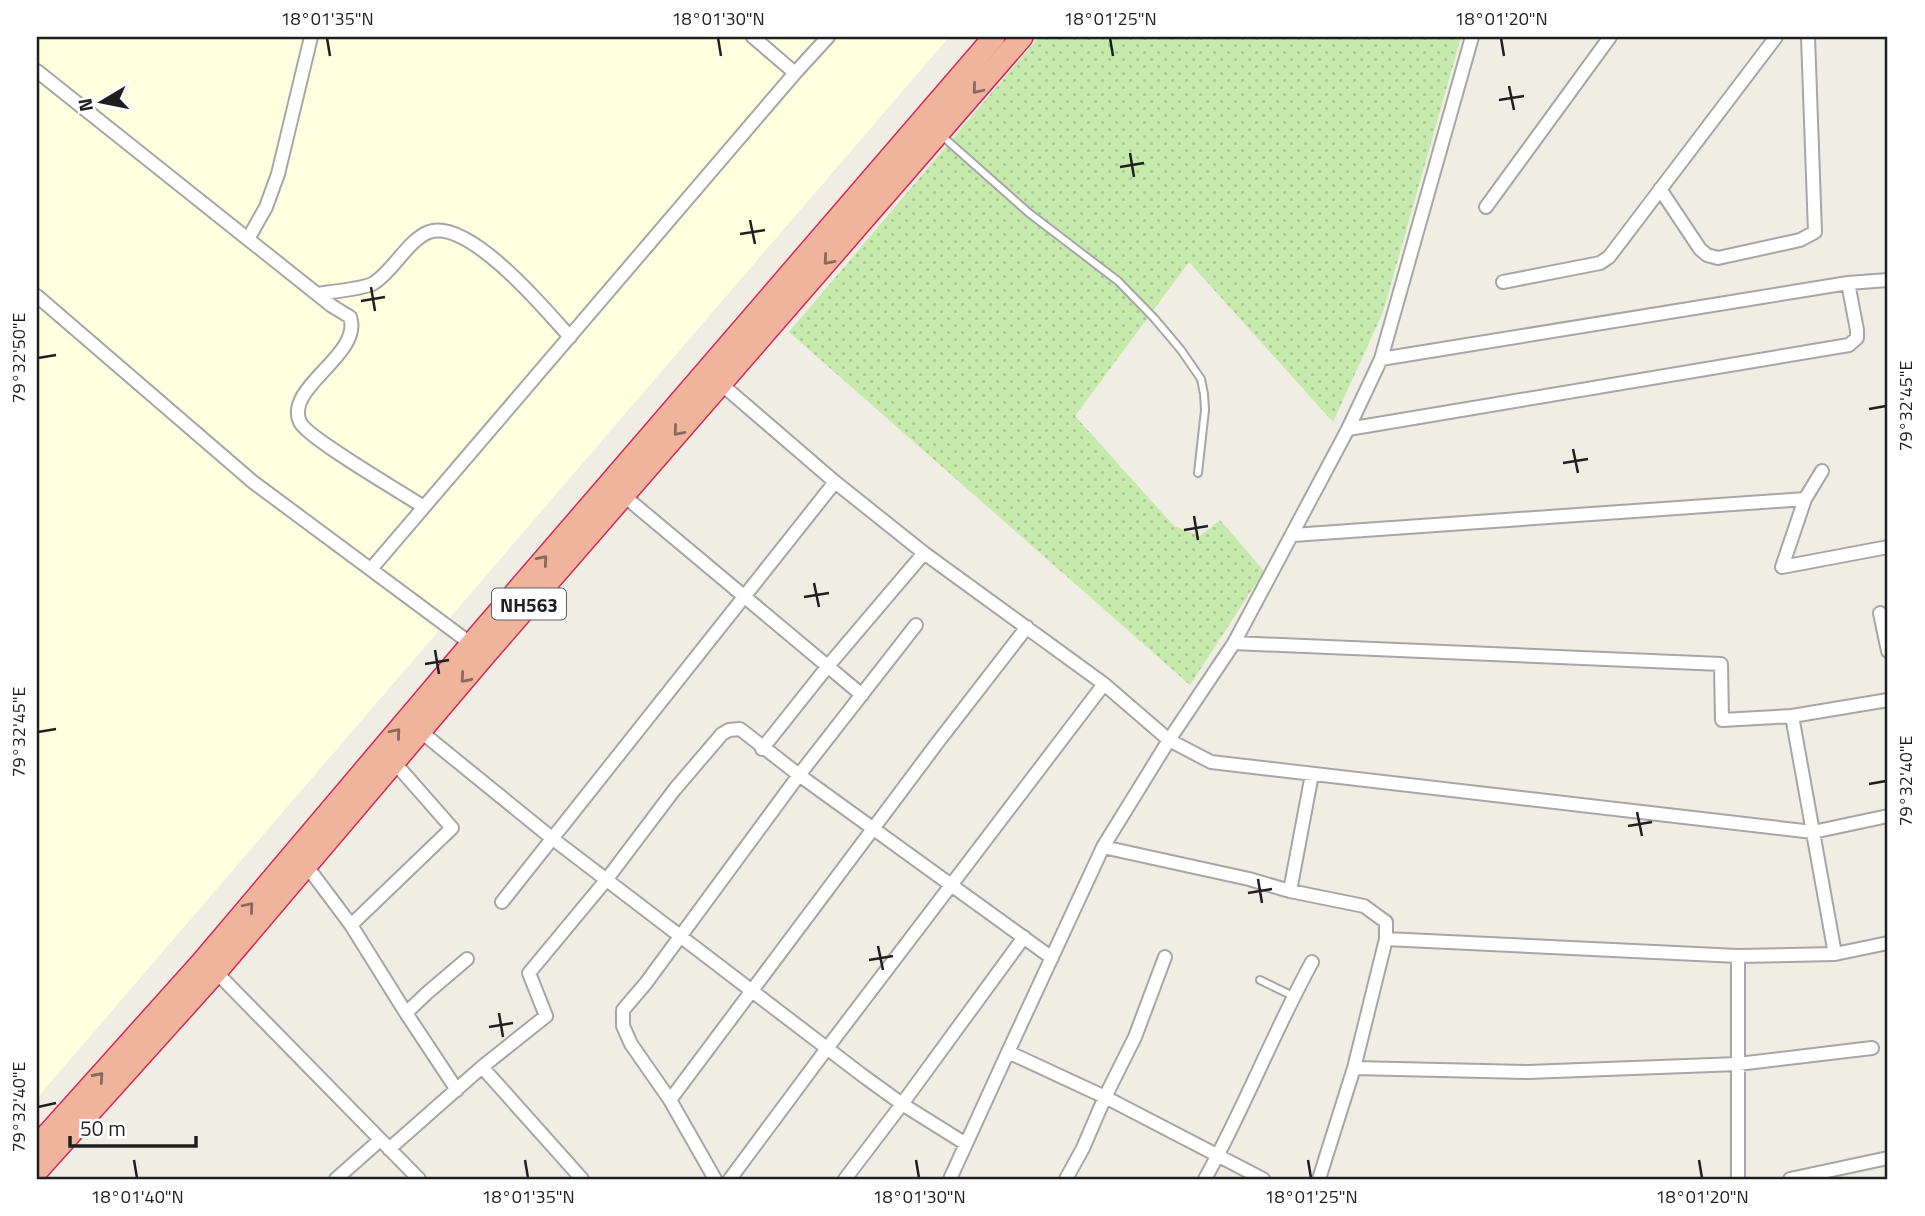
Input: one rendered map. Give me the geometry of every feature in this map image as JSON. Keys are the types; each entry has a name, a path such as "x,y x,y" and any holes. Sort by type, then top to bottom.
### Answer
{"highway":[{"name":"NH563","path":"37,1146 478,649 993,37"},
{"name":"NH563","path":"37,1171 216,972 394,762 420,731 478,649 623,495 1022,37"}],"street":[{"path":"248,239 278,174 311,37"},
{"path":"752,37 795,73"},
{"path":"371,569 828,37"},
{"path":"950,1179 1103,847 1169,740 1234,643 1348,429 1381,359 1472,37"},
{"path":"1486,207 1610,37"},
{"path":"1503,282 1600,263 1609,257 1776,37"},
{"path":"1660,189 1700,249 1707,255 1718,258 1800,240 1815,232 1808,37"},
{"path":"37,71 317,294 350,317 353,326 349,341 304,394 298,412 300,424 321,441 424,507"},
{"path":"317,294 372,285 391,270 411,246 428,233 442,230 460,236 513,274 570,337"},
{"path":"1381,359 1848,283 1888,280"},
{"path":"1348,429 1849,345 1857,338 1857,330 1848,283"},
{"path":"37,296 253,482 478,649"},
{"path":"720,383 835,482 924,553 1104,684 1169,740 1210,762 1813,832 1888,816"},
{"path":"1822,471 1805,499 1782,567 1888,547"},
{"path":"502,902 835,482"},
{"path":"623,495 862,695"},
{"path":"1293,535 1805,499"},
{"path":"762,748 924,553"},
{"path":"1880,613 1888,651"},
{"path":"715,1179 670,1100 631,1044 623,1026 623,1010 799,775 916,625"},
{"path":"670,1100 1027,627"},
{"path":"1234,643 1721,664 1723,720 1793,716 1888,700"},
{"path":"730,1179 1104,684"},
{"path":"1793,716 1835,954"},
{"path":"335,1179 457,1090 546,1016 529,974 607,879 675,789 722,734 729,730 740,729 872,830 1052,958"},
{"path":"420,731 552,839 902,1104 966,1144"},
{"path":"351,925 452,828 394,762"},
{"path":"1290,891 1311,774"},
{"path":"1103,847 1364,906 1386,922 1386,939 1354,1069 1319,1179"},
{"path":"306,865 351,925 457,1090"},
{"path":"845,1179 1024,937"},
{"path":"1386,939 1738,956 1835,954 1888,943"},
{"path":"1738,956 1738,1179"},
{"path":"1066,1179 1135,1037 1165,957"},
{"path":"406,1013 467,960"},
{"path":"1205,1179 1312,962"},
{"path":"216,972 419,1179"},
{"path":"1354,1069 1528,1072 1738,1064 1872,1048"},
{"path":"1007,1052 1105,1097 1263,1179"},
{"path":"482,1067 582,1179"},
{"path":"1790,1179 1888,1158"}],"lane":[{"path":"939,133 1029,213 1118,281 1181,350 1201,379 1204,394 1205,410 1198,473"},
{"path":"1260,980 1293,996"}],"shaded area":[{"path":"37,37 949,37 37,1098"}],"green space":[{"path":"1039,37 1461,37 1383,312 1333,422 1189,262 1075,416 1174,526 1200,536 1220,520 1264,571 1190,685 789,332"}]}
